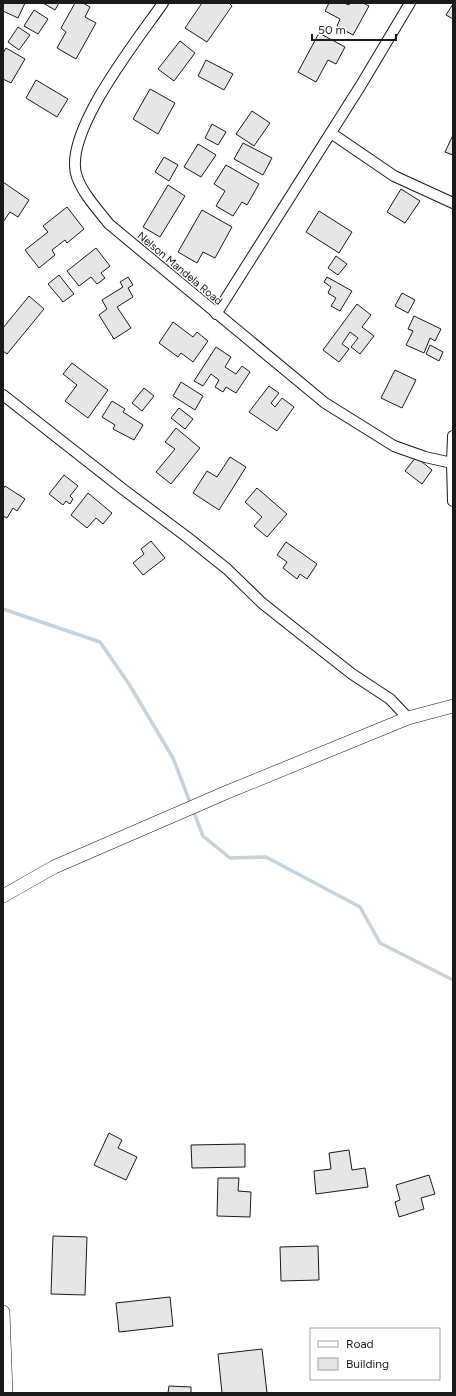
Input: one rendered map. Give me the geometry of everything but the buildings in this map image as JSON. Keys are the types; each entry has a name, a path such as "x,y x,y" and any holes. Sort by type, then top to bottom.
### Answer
{"street":[{"name":"Nelson Mandela Road","path":"163,3 105,87 80,136 75,158 76,176 96,208 109,224 325,403 394,446 425,457 452,463"},
{"path":"216,314 331,133 410,3"},
{"path":"331,133 394,176 453,203"},
{"path":"3,394 227,569 262,602 296,630 352,674 390,699 408,718"},
{"path":"453,436 453,501"},
{"path":"3,896 54,867 225,793 408,718 453,706"},
{"path":"3,1312 6,1393"}],"waterway":[{"path":"3,609 100,642 129,684 173,758 203,836 230,858 266,857 360,907 380,943 453,980"}]}
